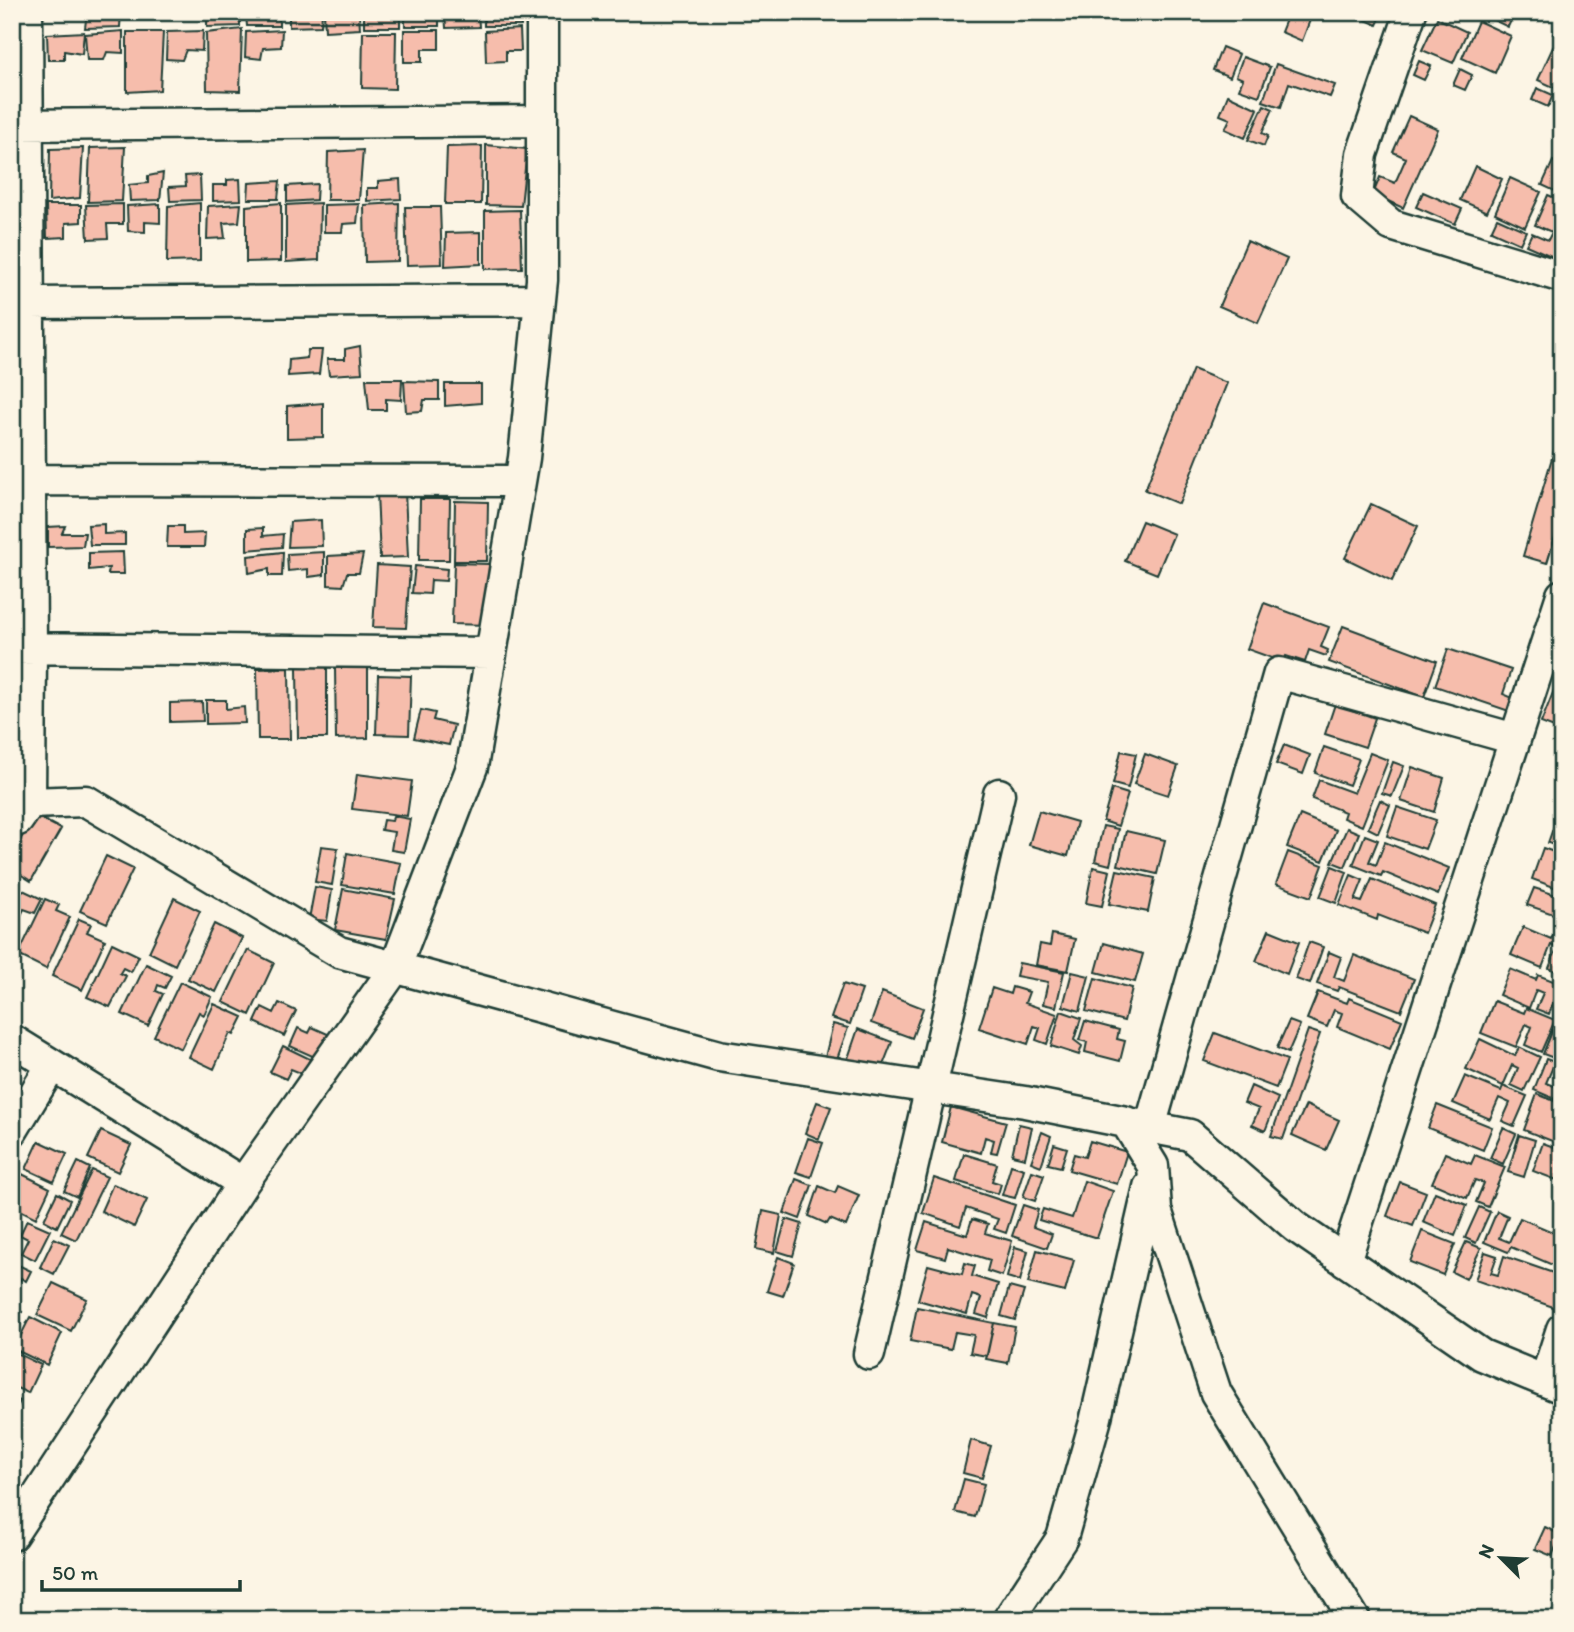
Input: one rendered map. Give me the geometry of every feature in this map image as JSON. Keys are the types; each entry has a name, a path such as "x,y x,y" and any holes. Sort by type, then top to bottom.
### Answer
{"street":[{"path":"12,829 21,808 22,648 30,480 29,303 20,125 27,12"},
{"path":"12,1535 243,1183 396,968 472,767 520,481 542,280 542,12"},
{"path":"1411,12 1362,153 1357,196 1391,225 1562,277"},
{"path":"20,125 542,121"},
{"path":"29,303 540,300"},
{"path":"30,480 520,481"},
{"path":"1345,1261 1515,739 1559,613"},
{"path":"22,648 491,653"},
{"path":"1355,1620 1216,1393 1156,1210 1153,1166 1138,1125 1279,673 1515,739"},
{"path":"869,1354 999,794"},
{"path":"21,808 86,801 339,953 719,1056 1025,1102 1190,1135 1297,1227 1482,1355 1553,1384 1562,1329"},
{"path":"12,1040 243,1183"},
{"path":"12,1131 52,1065"},
{"path":"1008,1620 1062,1538 1096,1422 1153,1166"}],"building":[{"path":"87,12 121,12 120,27 85,28"},
{"path":"240,12 240,26 207,27 207,13"},
{"path":"279,12 279,26 247,26 246,15"},
{"path":"289,12 322,12 321,26 289,27"},
{"path":"324,12 359,12 360,29 325,31"},
{"path":"400,12 400,27 364,27 364,13"},
{"path":"405,12 439,12 439,26 405,26"},
{"path":"445,12 478,12 479,27 446,28"},
{"path":"484,12 521,12 521,26 484,26"},
{"path":"1289,12 1313,12 1302,41 1281,32"},
{"path":"1348,12 1383,12 1377,25"},
{"path":"1477,12 1511,12 1514,14 1508,27"},
{"path":"1437,18 1467,32 1453,63 1422,50"},
{"path":"1478,21 1511,36 1495,73 1462,58"},
{"path":"1558,23 1562,24 1562,38 1553,34"},
{"path":"242,29 240,91 207,90 206,33"},
{"path":"520,29 521,51 506,51 506,61 486,62 485,31"},
{"path":"282,30 281,47 263,48 261,59 245,57 246,32"},
{"path":"404,30 439,30 439,49 422,49 422,62 404,62"},
{"path":"123,31 123,53 107,52 104,60 87,60 85,34"},
{"path":"203,31 202,51 186,50 182,60 166,59 167,32"},
{"path":"84,32 82,54 64,51 64,60 48,60 47,34"},
{"path":"127,32 163,32 160,90 127,92"},
{"path":"363,32 396,32 395,89 362,88"},
{"path":"1222,47 1239,54 1230,77 1213,70"},
{"path":"1553,47 1562,51 1562,91 1538,80"},
{"path":"1243,57 1270,67 1259,96 1239,89 1243,79 1236,76"},
{"path":"1419,61 1431,66 1424,80 1413,75"},
{"path":"1276,64 1335,85 1330,97 1289,83 1281,107 1263,101"},
{"path":"1460,69 1472,75 1465,90 1453,85"},
{"path":"1537,88 1553,95 1548,107 1532,100"},
{"path":"1228,95 1258,109 1245,138 1225,129 1230,119 1220,115"},
{"path":"1264,105 1273,109 1262,133 1268,136 1264,146 1248,140"},
{"path":"1409,116 1438,129 1403,208 1373,194 1380,177 1395,183 1406,158 1393,152"},
{"path":"486,145 527,149 521,206 486,205"},
{"path":"482,146 481,204 445,204 447,147"},
{"path":"125,147 122,201 88,202 90,148"},
{"path":"83,148 80,198 49,201 50,149"},
{"path":"363,150 359,200 327,200 328,152"},
{"path":"1553,161 1562,165 1562,182 1557,192 1542,185"},
{"path":"1475,166 1502,179 1487,212 1460,200"},
{"path":"163,173 160,200 130,201 129,185 148,183 148,176"},
{"path":"200,175 201,200 170,201 169,187 186,186 185,176"},
{"path":"1510,178 1541,192 1525,227 1495,213"},
{"path":"240,179 241,200 213,201 213,185 227,185 227,180"},
{"path":"400,179 401,199 367,201 367,188 378,188 378,181"},
{"path":"280,181 278,199 248,199 249,183"},
{"path":"317,184 316,200 287,202 287,186"},
{"path":"1423,192 1462,209 1455,224 1416,207"},
{"path":"1548,195 1562,201 1562,246 1556,258 1526,245 1532,233 1548,240 1552,232 1535,225"},
{"path":"200,203 200,261 167,262 168,206"},
{"path":"281,203 281,261 246,262 246,206"},
{"path":"320,203 319,260 286,262 286,205"},
{"path":"399,203 398,261 365,262 364,205"},
{"path":"123,204 123,224 107,224 108,238 88,239 86,205"},
{"path":"160,204 160,223 145,222 145,232 128,231 127,206"},
{"path":"241,204 239,222 223,223 225,238 207,239 208,206"},
{"path":"359,204 357,223 343,224 342,232 324,232 324,205"},
{"path":"46,205 81,205 81,222 66,223 66,237 47,238"},
{"path":"405,207 440,207 442,264 407,265"},
{"path":"520,210 522,268 485,269 485,211"},
{"path":"1497,218 1526,231 1520,244 1491,231"},
{"path":"481,232 481,264 445,266 446,233"},
{"path":"1247,241 1287,259 1258,323 1219,306"},
{"path":"360,346 362,373 329,375 327,359 345,359 345,349"},
{"path":"308,350 322,350 319,374 288,376 289,360 307,358"},
{"path":"1193,369 1227,383 1179,504 1145,490"},
{"path":"366,379 402,379 401,400 386,399 386,410 369,410"},
{"path":"404,381 439,382 439,400 424,400 422,411 406,412"},
{"path":"445,384 481,384 481,403 445,406"},
{"path":"323,403 323,437 287,438 287,406"},
{"path":"1562,424 1562,513 1547,563 1523,556"},
{"path":"405,492 408,557 380,558 377,493"},
{"path":"420,499 450,499 449,560 419,560"},
{"path":"455,501 488,502 487,561 454,561"},
{"path":"1371,504 1418,526 1392,581 1345,558"},
{"path":"321,520 322,546 288,547 290,522"},
{"path":"1142,521 1174,534 1157,574 1125,561"},
{"path":"104,524 104,534 125,533 125,545 90,545 88,525"},
{"path":"65,526 62,533 85,533 83,546 48,547 48,527"},
{"path":"168,526 183,526 183,534 205,533 204,547 167,547"},
{"path":"263,528 263,536 283,534 282,547 247,550 247,529"},
{"path":"123,552 124,574 108,574 109,568 89,570 89,553"},
{"path":"283,552 282,576 269,576 269,569 249,573 248,556"},
{"path":"324,552 324,575 308,577 308,569 288,571 287,554"},
{"path":"363,554 359,573 347,573 343,586 328,585 328,556"},
{"path":"454,563 489,564 487,625 452,624"},
{"path":"377,565 410,567 406,628 373,627"},
{"path":"415,566 447,569 446,581 431,580 430,594 412,593"},
{"path":"1264,603 1329,627 1321,647 1328,650 1326,656 1309,650 1305,662 1286,656 1283,662 1247,649"},
{"path":"1343,626 1437,661 1424,697 1329,662"},
{"path":"1448,649 1511,670 1503,694 1513,698 1509,711 1435,686"},
{"path":"327,666 327,738 298,738 297,667"},
{"path":"368,667 368,738 336,739 335,668"},
{"path":"289,668 290,739 258,739 257,669"},
{"path":"378,675 411,676 409,735 376,734"},
{"path":"1554,690 1562,693 1562,731 1541,723"},
{"path":"206,700 226,700 226,709 244,707 245,723 206,724"},
{"path":"202,702 203,721 170,722 170,703"},
{"path":"1335,704 1375,718 1365,747 1325,734"},
{"path":"421,710 435,713 433,720 454,725 449,745 414,738"},
{"path":"1284,745 1310,755 1303,774 1276,764"},
{"path":"1324,747 1359,759 1349,785 1315,773"},
{"path":"1121,751 1136,754 1128,788 1113,784"},
{"path":"1370,753 1388,760 1362,826 1343,818 1345,812 1312,799 1319,780 1354,793"},
{"path":"1145,754 1178,766 1168,795 1134,784"},
{"path":"1393,762 1404,766 1392,796 1382,793"},
{"path":"1412,767 1444,778 1434,812 1401,801"},
{"path":"357,774 412,781 407,816 352,809"},
{"path":"1112,789 1128,794 1118,826 1103,821"},
{"path":"1380,800 1390,805 1378,833 1368,828"},
{"path":"1397,807 1436,820 1425,849 1387,836"},
{"path":"1039,811 1077,822 1068,856 1029,845"},
{"path":"34,815 61,829 31,881 12,869 12,855"},
{"path":"1300,815 1336,830 1323,861 1287,847"},
{"path":"393,816 410,819 404,852 391,850 394,832 381,830 383,820 392,821"},
{"path":"1557,817 1562,818 1562,848 1548,843"},
{"path":"1103,826 1118,829 1110,865 1095,861"},
{"path":"1347,828 1359,833 1345,867 1332,862"},
{"path":"1126,831 1165,840 1157,874 1118,865"},
{"path":"1365,835 1378,840 1369,862 1376,865 1385,842 1449,868 1438,895 1383,872 1381,876 1353,865"},
{"path":"321,846 338,848 332,885 315,882"},
{"path":"1543,848 1562,855 1562,890 1532,879"},
{"path":"1288,852 1323,865 1311,897 1276,884"},
{"path":"347,853 401,863 395,894 342,885"},
{"path":"106,856 133,869 107,923 80,911"},
{"path":"1332,866 1347,872 1336,903 1320,897"},
{"path":"1093,867 1110,871 1102,906 1086,903"},
{"path":"1117,870 1155,878 1148,912 1109,904"},
{"path":"1351,875 1363,880 1355,900 1362,902 1372,879 1435,905 1424,933 1378,915 1377,920 1339,905"},
{"path":"12,885 42,899 35,913 24,909 12,934"},
{"path":"315,887 332,890 327,921 309,919"},
{"path":"1534,888 1562,897 1556,915 1527,905"},
{"path":"343,889 395,899 386,939 335,930"},
{"path":"174,898 200,911 175,965 149,952"},
{"path":"45,899 59,905 56,911 70,917 46,969 18,955"},
{"path":"79,919 91,924 87,932 105,940 82,990 52,976"},
{"path":"214,924 242,938 216,992 188,979"},
{"path":"1523,927 1551,939 1554,934 1562,937 1562,974 1549,968 1557,948 1551,945 1542,968 1511,955"},
{"path":"1269,930 1299,942 1287,974 1256,961"},
{"path":"1052,934 1075,939 1068,971 1036,965 1040,944 1050,946"},
{"path":"1309,942 1323,947 1310,984 1296,979"},
{"path":"112,943 139,956 131,972 123,968 120,973 126,976 110,1007 87,997"},
{"path":"1104,943 1143,954 1135,982 1096,972"},
{"path":"248,950 274,963 250,1015 223,1002"},
{"path":"1329,952 1341,957 1334,977 1344,981 1354,955 1414,979 1401,1011 1339,987 1337,991 1317,984"},
{"path":"1019,963 1064,972 1056,1007 1043,1004 1048,982 1016,976"},
{"path":"146,964 171,976 165,988 158,985 156,991 163,994 148,1026 122,1014"},
{"path":"1510,969 1536,980 1538,975 1561,984 1549,1014 1536,1009 1543,993 1536,990 1529,1008 1499,995"},
{"path":"1072,972 1089,976 1080,1011 1063,1006"},
{"path":"1095,978 1132,988 1124,1021 1086,1011"},
{"path":"180,982 212,997 204,1015 199,1012 181,1049 154,1036"},
{"path":"843,984 862,990 850,1024 831,1018"},
{"path":"1012,987 1029,992 1025,1003 1057,1014 1047,1044 1036,1040 1040,1028 1034,1026 1028,1044 979,1028 992,988 1010,994"},
{"path":"882,992 923,1008 912,1038 871,1023"},
{"path":"1318,992 1347,1003 1349,998 1402,1020 1390,1049 1337,1027 1342,1013 1334,1010 1327,1027 1307,1019"},
{"path":"1562,998 1562,1020 1554,1016"},
{"path":"1494,1001 1524,1013 1526,1008 1555,1020 1541,1052 1525,1045 1532,1027 1526,1024 1516,1047 1481,1033"},
{"path":"279,1003 296,1011 284,1036 255,1022 262,1007 274,1013"},
{"path":"214,1004 243,1017 234,1035 230,1033 214,1069 189,1057"},
{"path":"1061,1011 1081,1018 1074,1040 1082,1046 1079,1055 1051,1046"},
{"path":"1085,1021 1119,1030 1117,1039 1125,1041 1120,1061 1085,1052 1087,1042 1079,1040"},
{"path":"1289,1021 1300,1025 1288,1053 1277,1048"},
{"path":"1556,1022 1562,1024 1562,1044 1559,1050 1562,1051 1562,1061 1543,1054"},
{"path":"833,1024 848,1028 838,1056 847,1061 858,1029 892,1042 880,1073 825,1057"},
{"path":"312,1027 330,1035 319,1059 290,1046 298,1028 309,1033"},
{"path":"1308,1030 1320,1034 1283,1139 1271,1136"},
{"path":"1215,1033 1287,1060 1276,1088 1204,1061"},
{"path":"1480,1039 1515,1056 1519,1047 1540,1057 1524,1091 1511,1085 1518,1068 1512,1065 1503,1086 1466,1069"},
{"path":"283,1046 310,1059 303,1074 291,1069 286,1079 270,1072"},
{"path":"1546,1059 1555,1062 1546,1083 1559,1088 1562,1080 1562,1102 1534,1090"},
{"path":"1465,1076 1501,1091 1503,1086 1527,1096 1514,1126 1502,1121 1510,1103 1499,1098 1490,1119 1453,1103"},
{"path":"1251,1086 1278,1098 1265,1131 1252,1125 1259,1109 1244,1103"},
{"path":"1537,1094 1562,1104 1562,1145 1524,1130"},
{"path":"817,1102 831,1107 819,1139 805,1133"},
{"path":"1306,1105 1339,1120 1326,1150 1292,1135"},
{"path":"1437,1105 1492,1127 1483,1150 1428,1128"},
{"path":"951,1107 1006,1122 997,1153 991,1152 994,1140 985,1137 981,1153 942,1142"},
{"path":"1019,1124 1032,1127 1025,1158 1012,1155"},
{"path":"1503,1128 1516,1134 1503,1164 1490,1158"},
{"path":"101,1131 131,1145 118,1172 88,1158"},
{"path":"1042,1132 1051,1136 1041,1166 1031,1162"},
{"path":"1519,1135 1535,1140 1524,1177 1508,1172"},
{"path":"808,1138 823,1143 811,1177 796,1172"},
{"path":"39,1141 67,1154 54,1182 26,1169"},
{"path":"1090,1141 1127,1152 1117,1184 1069,1170 1074,1154 1085,1157"},
{"path":"1543,1143 1562,1150 1562,1182 1533,1171"},
{"path":"1054,1144 1067,1148 1061,1167 1048,1164"},
{"path":"1445,1153 1471,1164 1475,1155 1505,1167 1488,1207 1476,1202 1484,1183 1475,1180 1467,1198 1432,1183"},
{"path":"964,1154 997,1164 992,1181 1001,1184 998,1194 956,1181"},
{"path":"78,1162 90,1168 77,1197 64,1191"},
{"path":"1011,1165 1024,1169 1015,1198 1002,1195"},
{"path":"92,1170 107,1177 76,1240 61,1233"},
{"path":"1032,1171 1044,1175 1035,1201 1023,1197"},
{"path":"18,1172 50,1188 36,1218 12,1206 12,1185"},
{"path":"934,1178 1015,1205 1006,1233 994,1229 998,1219 966,1208 960,1226 923,1213"},
{"path":"796,1179 812,1185 800,1219 784,1213"},
{"path":"1084,1181 1113,1191 1097,1238 1039,1220 1043,1209 1072,1218"},
{"path":"1400,1182 1426,1192 1413,1226 1387,1216"},
{"path":"113,1184 147,1200 134,1227 101,1211"},
{"path":"819,1186 835,1193 838,1186 859,1195 846,1226 830,1219 827,1224 809,1216"},
{"path":"1435,1192 1467,1205 1455,1236 1423,1222"},
{"path":"57,1193 70,1200 57,1227 44,1220"},
{"path":"1023,1205 1038,1210 1033,1227 1052,1234 1047,1248 1012,1236"},
{"path":"1479,1207 1490,1212 1476,1243 1465,1238"},
{"path":"763,1211 781,1215 774,1253 756,1249"},
{"path":"1497,1211 1508,1216 1499,1238 1509,1242 1520,1218 1562,1236 1562,1256 1557,1267 1511,1247 1508,1252 1484,1242"},
{"path":"786,1219 802,1224 793,1256 777,1251"},
{"path":"972,1219 988,1224 985,1233 1012,1241 1002,1276 987,1271 990,1260 948,1247 945,1258 917,1250 926,1222 967,1235"},
{"path":"27,1220 50,1230 35,1260 21,1253 28,1239 20,1235"},
{"path":"1422,1231 1455,1244 1443,1275 1410,1262"},
{"path":"54,1238 69,1245 54,1274 40,1267"},
{"path":"1466,1242 1481,1248 1466,1279 1452,1272"},
{"path":"1015,1247 1028,1251 1020,1281 1007,1277"},
{"path":"1037,1250 1074,1260 1065,1292 1028,1283"},
{"path":"1485,1252 1497,1256 1491,1273 1498,1275 1504,1256 1562,1276 1562,1292 1556,1308 1475,1280"},
{"path":"778,1257 794,1263 783,1296 767,1291"},
{"path":"965,1263 975,1266 972,1276 998,1284 988,1318 976,1314 981,1298 972,1295 967,1314 918,1300 928,1265 962,1274"},
{"path":"16,1264 31,1271 26,1281 21,1278 13,1295 12,1270"},
{"path":"53,1283 87,1299 71,1331 37,1315"},
{"path":"1009,1287 1024,1291 1015,1320 1001,1316"},
{"path":"12,1307 22,1312 12,1332"},
{"path":"917,1307 994,1323 987,1356 970,1353 974,1335 955,1332 951,1349 910,1341"},
{"path":"30,1317 62,1333 47,1365 14,1349"},
{"path":"994,1323 1015,1327 1008,1363 986,1359"},
{"path":"12,1351 41,1365 28,1393 12,1386"},
{"path":"12,1397 20,1401 12,1418"},
{"path":"971,1440 991,1446 982,1478 963,1473"},
{"path":"964,1479 984,1484 975,1517 955,1512"},
{"path":"1545,1527 1561,1535 1552,1556 1535,1549"}]}
